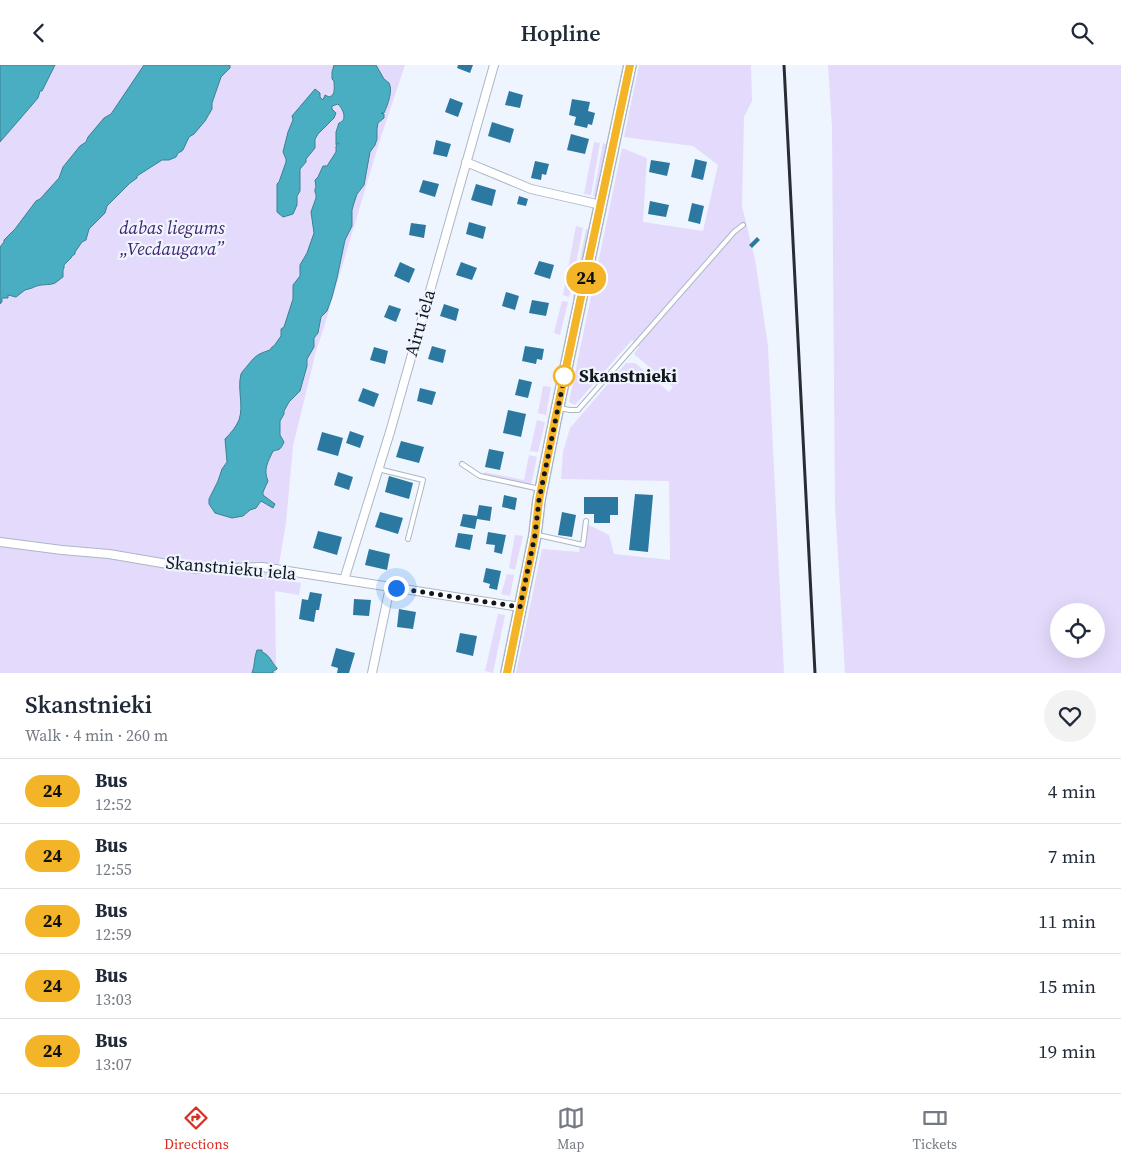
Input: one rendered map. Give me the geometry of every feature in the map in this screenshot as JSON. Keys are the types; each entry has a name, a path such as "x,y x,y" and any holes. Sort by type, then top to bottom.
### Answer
{"main road":[{"path":"507,673 535,535 541,490 630,65"}],"street":[{"name":"Airu iela","path":"344,580 390,432 494,65"},
{"path":"466,162 531,189 601,205"},
{"name":"Skanstnieku iela","path":"0,542 109,554 197,569 262,567 520,607"},
{"path":"372,673 390,587"}],"lane":[{"path":"558,408 578,410 734,232 744,225"},
{"path":"462,464 480,476 541,490"},
{"path":"378,469 423,481 408,539"},
{"path":"535,535 583,545 586,521"}],"green space":[{"name":"dabas liegums „Vecdaugava”","path":"0,65 405,65 379,143 315,354 293,446 286,523 275,588 277,579 301,583 299,595 275,591 276,673 0,673"},
{"path":"639,65 751,65 752,101 744,117 742,206 755,259 768,346 784,673 516,673 542,549 579,552 583,522 609,535 614,554 670,560 669,481 561,479 563,452 570,428 626,363 635,363 669,392 673,387 634,354 639,347 632,340 575,405 569,402 622,148 647,158 643,222 703,231 718,165 693,146 624,137"},
{"path":"828,65 1121,65 1121,673 845,673 835,505 832,127"},
{"path":"594,142 600,143 591,195 584,194"},
{"path":"603,143 608,145 598,195 593,197"},
{"path":"576,226 583,228 569,297 563,295"},
{"path":"586,229 589,229 576,298 573,297"},
{"path":"562,301 568,302 560,335 554,333"},
{"path":"543,386 551,387 546,415 538,413"},
{"path":"537,420 545,422 538,452 530,451"},
{"path":"529,455 537,457 531,485 484,475 484,472 524,480"},
{"path":"515,535 523,536 515,570 509,568"},
{"path":"507,574 514,575 510,596 501,594"},
{"path":"498,614 505,615 493,673 485,671"}],"water":[{"path":"0,65 55,65 38,98 0,142"},
{"path":"144,65 230,65 230,68 221,77 212,103 212,109 205,121 189,137 183,150 176,157 162,160 137,176 107,206 105,213 89,229 86,240 82,242 75,254 64,265 63,277 53,284 25,290 16,297 8,295 8,298 2,298 0,304 0,247 4,240 15,229 36,201 59,178 63,167 80,146 86,142 104,118 111,114"},
{"path":"334,65 376,65 384,79 389,83 389,98 384,113 381,113 384,114 384,118 378,123 377,139 370,152 364,185 357,194 354,203 352,226 345,240 332,297 327,311 321,317 318,333 314,338 314,347 307,359 300,391 289,402 280,421 280,435 284,442 280,449 273,451 267,466 268,481 263,495 275,504 273,508 261,501 256,508 243,516 232,518 215,513 209,504 209,499 227,462 225,439 239,420 241,409 241,374 255,357 270,350 281,336 281,329 284,327 293,299 293,285 300,276 300,265 307,253 314,233 311,212 316,198 315,180 323,166 327,166 336,152 336,146 339,144 336,145 336,132 339,123 342,122 344,117 340,106 338,104 332,106 336,113 334,118 318,134 315,139 315,148 300,169 300,191 293,214 283,217 277,212 277,184 286,162 283,152 293,120 292,116 315,89 320,93 320,97 323,100 325,95 329,97 333,95 334,81 332,79 332,72"},
{"path":"257,650 262,650 277,668 273,673 252,673"}],"building":[{"path":"458,65 473,65 470,73 457,68"},
{"path":"509,91 523,95 520,108 505,105"},
{"path":"450,98 463,103 458,117 445,112"},
{"path":"572,99 590,102 588,111 595,113 592,125 588,124 587,128 574,125 576,117 569,115"},
{"path":"492,122 514,129 510,143 488,136"},
{"path":"571,134 589,139 585,154 567,150"},
{"path":"436,140 451,144 447,157 433,154"},
{"path":"695,159 707,162 703,180 691,177"},
{"path":"651,160 670,163 667,176 649,172"},
{"path":"535,161 549,164 546,175 542,174 541,180 531,178"},
{"path":"423,180 439,184 435,197 419,192"},
{"path":"476,184 496,190 492,206 471,200"},
{"path":"519,196 528,199 526,206 517,204"},
{"path":"650,201 669,205 666,217 648,214"},
{"path":"692,203 704,206 700,224 688,221"},
{"path":"469,222 486,227 483,239 466,234"},
{"path":"411,223 426,225 424,238 409,235"},
{"path":"757,237 760,240 752,248 749,245"},
{"path":"539,261 554,265 550,279 534,274"},
{"path":"400,262 415,269 409,283 394,276"},
{"path":"461,262 477,268 472,280 456,275"},
{"path":"506,292 519,296 515,310 502,306"},
{"path":"532,300 549,303 546,316 529,313"},
{"path":"444,304 459,309 456,321 440,316"},
{"path":"389,305 401,309 396,322 384,317"},
{"path":"432,346 446,350 443,363 428,359"},
{"path":"525,346 544,349 542,360 537,359 536,364 522,361"},
{"path":"374,347 388,351 385,364 370,360"},
{"path":"519,379 532,382 528,398 515,395"},
{"path":"363,388 379,394 374,407 358,401"},
{"path":"420,388 436,392 432,405 417,401"},
{"path":"508,410 526,414 521,437 503,433"},
{"path":"350,431 364,436 360,448 346,443"},
{"path":"322,432 343,438 338,456 317,450"},
{"path":"401,441 424,447 419,463 396,457"},
{"path":"489,449 504,452 500,470 485,467"},
{"path":"338,472 353,477 349,490 334,485"},
{"path":"389,476 413,483 409,499 385,492"},
{"path":"635,494 653,495 648,552 629,550"},
{"path":"504,495 517,498 515,510 502,507"},
{"path":"584,497 618,497 618,515 610,515 610,523 594,523 594,514 584,514"},
{"path":"479,505 492,507 490,521 477,519 475,529 460,526 463,514 477,516"},
{"path":"380,512 403,518 398,534 375,527"},
{"path":"562,512 576,515 572,537 558,535"},
{"path":"318,531 342,537 337,555 313,548"},
{"path":"488,532 506,535 502,554 494,552 495,545 486,544"},
{"path":"458,533 473,535 470,550 455,547"},
{"path":"369,549 390,554 387,570 365,565"},
{"path":"486,568 501,571 497,590 489,588 490,584 483,582"},
{"path":"310,592 322,594 319,610 316,610 314,622 299,619 302,599 308,600"},
{"path":"354,599 371,600 369,616 353,615"},
{"path":"399,609 416,612 413,629 397,627"},
{"path":"460,633 477,636 473,656 456,652"},
{"path":"336,648 355,653 349,673 337,673 338,668 331,666"}],"railway":[{"path":"784,65 815,673"}],"bus line":[{"name":"24","path":"507,673 535,535 539,500 555,420 630,65"}],"place":[{"name":"Skanstnieki","path":"564,376"}],"route":[{"path":"396,588 520,607 535,535 539,500 566,369 564,376"}]}
